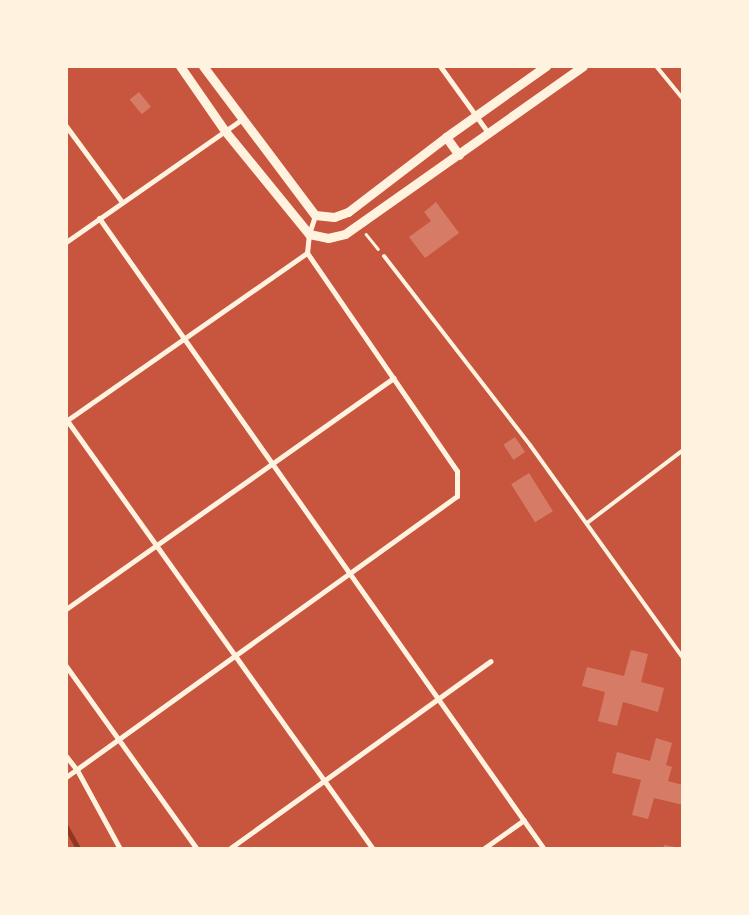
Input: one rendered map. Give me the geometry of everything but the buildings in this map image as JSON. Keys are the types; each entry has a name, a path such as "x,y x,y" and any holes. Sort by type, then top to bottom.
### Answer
{"street":[{"path":"180,66 225,131 309,234 328,238 345,234 583,66"},
{"path":"203,66 315,215 334,217 348,212 446,137 546,66"},
{"path":"440,66 489,134"},
{"path":"66,242 242,119"},
{"path":"66,126 122,202"},
{"path":"446,137 459,155"},
{"path":"377,190 388,204"},
{"path":"66,777 457,496 457,471 307,253 309,234 315,215"},
{"path":"99,218 544,849"},
{"path":"307,253 67,420 372,849"},
{"path":"66,609 394,378"},
{"path":"228,849 491,661"},
{"path":"66,666 197,849"},
{"path":"66,756 77,770 120,849"},
{"path":"483,849 524,820"}],"lane":[{"path":"656,66 683,99"},
{"path":"384,256 524,437 683,658"},
{"path":"587,524 683,450"}],"path":[{"path":"358,225 384,256"}],"waterway":[{"path":"66,826 79,849"}]}
